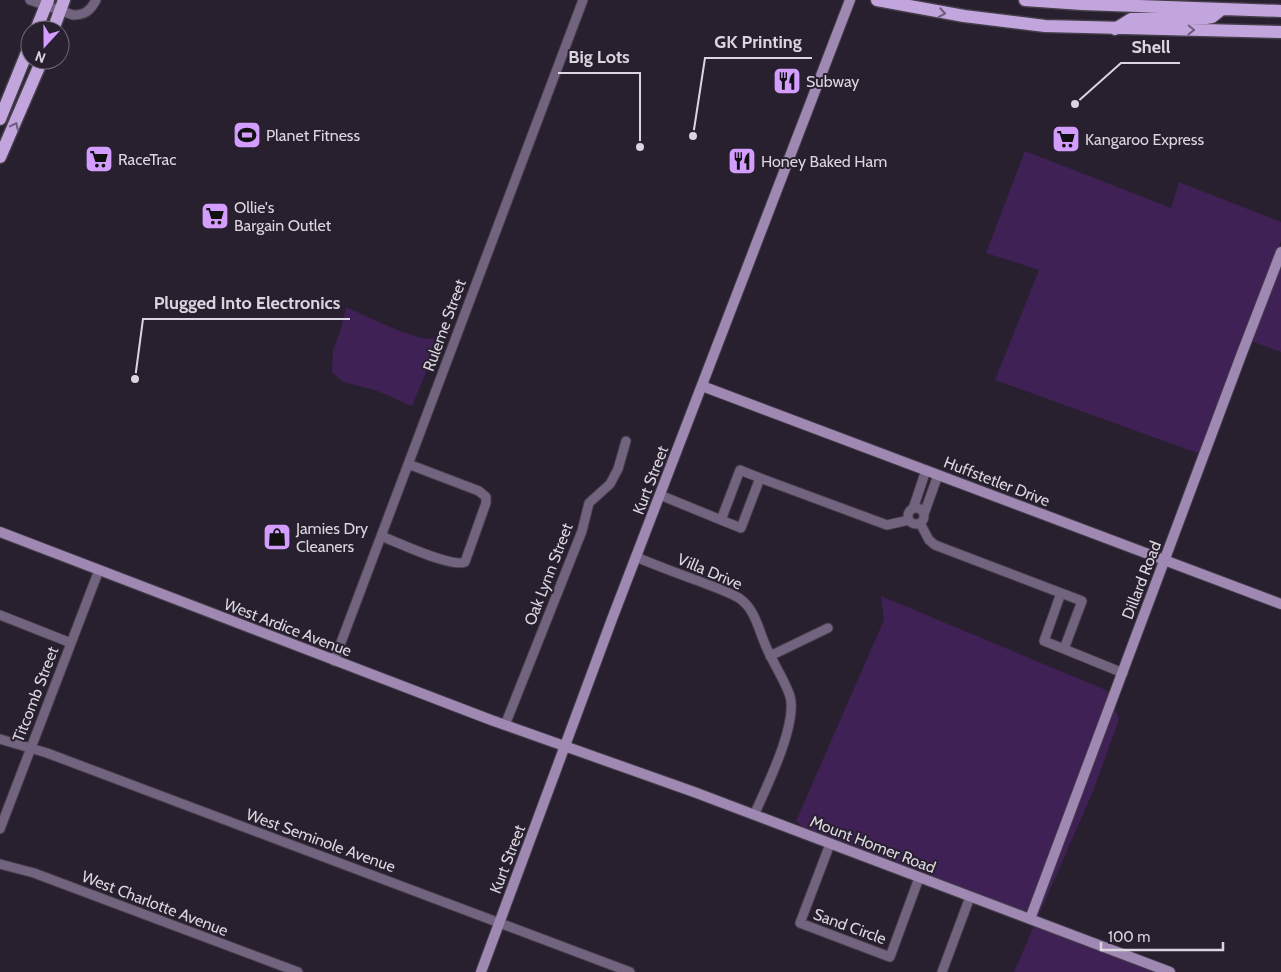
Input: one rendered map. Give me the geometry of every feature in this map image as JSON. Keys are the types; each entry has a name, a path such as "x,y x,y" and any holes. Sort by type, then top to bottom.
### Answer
{"main road":[{"path":"877,0 1004,22 1115,29 1280,31"},
{"path":"1025,0 1281,11"},
{"path":"40,20 46,3"},
{"path":"57,20 62,6"},
{"path":"1115,29 1130,19 1206,18 1212,17 1222,9"},
{"path":"0,118 4,97 20,65"},
{"path":"0,157 38,70"}],"street":[{"path":"30,0 62,6 73,15 80,15 89,11 96,0"},
{"name":"Ruleme Street","path":"334,660 584,0"},
{"name":"Kurt Street","path":"481,972 636,557 850,0"},
{"name":"Dillard Road","path":"1030,919 1281,252"},
{"name":"Huffstetler Drive","path":"702,386 1281,604"},
{"name":"Oak Lynn Street","path":"506,726 579,539 589,503 610,484 618,469 626,441"},
{"path":"381,536 447,561 460,564 465,562 486,503 486,497 479,491 408,464"},
{"path":"721,520 740,470 886,525 905,521 923,528"},
{"path":"905,521 913,508 926,470"},
{"path":"938,475 924,514 923,528 929,540 934,545 1082,601 1064,649"},
{"path":"660,496 742,528 760,478"},
{"path":"922,482 934,486"},
{"path":"913,508 919,508 924,514"},
{"name":"West Ardice Avenue","path":"0,532 565,748"},
{"name":"Villa Drive","path":"636,557 725,591 740,599 752,612 770,656 790,695 790,723 754,815"},
{"name":"Titcomb Street","path":"0,829 99,570"},
{"path":"1061,593 1044,642 1122,673"},
{"path":"0,615 71,643"},
{"path":"770,656 828,628"},
{"name":"West Seminole Avenue","path":"0,739 55,756 630,972"},
{"name":"Mount Homer Road","path":"565,748 694,792 1170,972"},
{"name":"Sand Circle","path":"830,844 800,923 890,957 920,878"},
{"name":"West Charlotte Avenue","path":"0,864 34,873 298,972"},
{"path":"942,972 970,897"}],"shaded area":[{"path":"1025,151 1171,208 1179,182 1281,222 1281,241 1200,454 995,380 1039,270 986,253"},
{"path":"1281,264 1281,352 1251,341"},
{"path":"346,307 405,333 428,339 435,338 432,358 412,406 375,390 343,382 332,372 333,350 341,329"},
{"path":"881,596 1108,691 1109,696 1028,913 807,830 796,821 884,620"},
{"path":"1114,707 1119,719 1094,789 1038,917 1036,916"},
{"path":"1034,926 1157,972 1014,972"}],"place":[{"name":"Subway","path":"787,81"},
{"name":"Shell","path":"1075,104"},
{"name":"Planet Fitness","path":"247,135"},
{"name":"GK Printing","path":"693,136"},
{"name":"Kangaroo Express","path":"1066,139"},
{"name":"Big Lots","path":"640,147"},
{"name":"RaceTrac","path":"99,159"},
{"name":"Honey Baked Ham","path":"742,161"},
{"name":"Ollie's Bargain Outlet","path":"215,216"},
{"name":"Plugged Into Electronics","path":"135,379"},
{"name":"Jamies Dry Cleaners","path":"277,537"}]}
